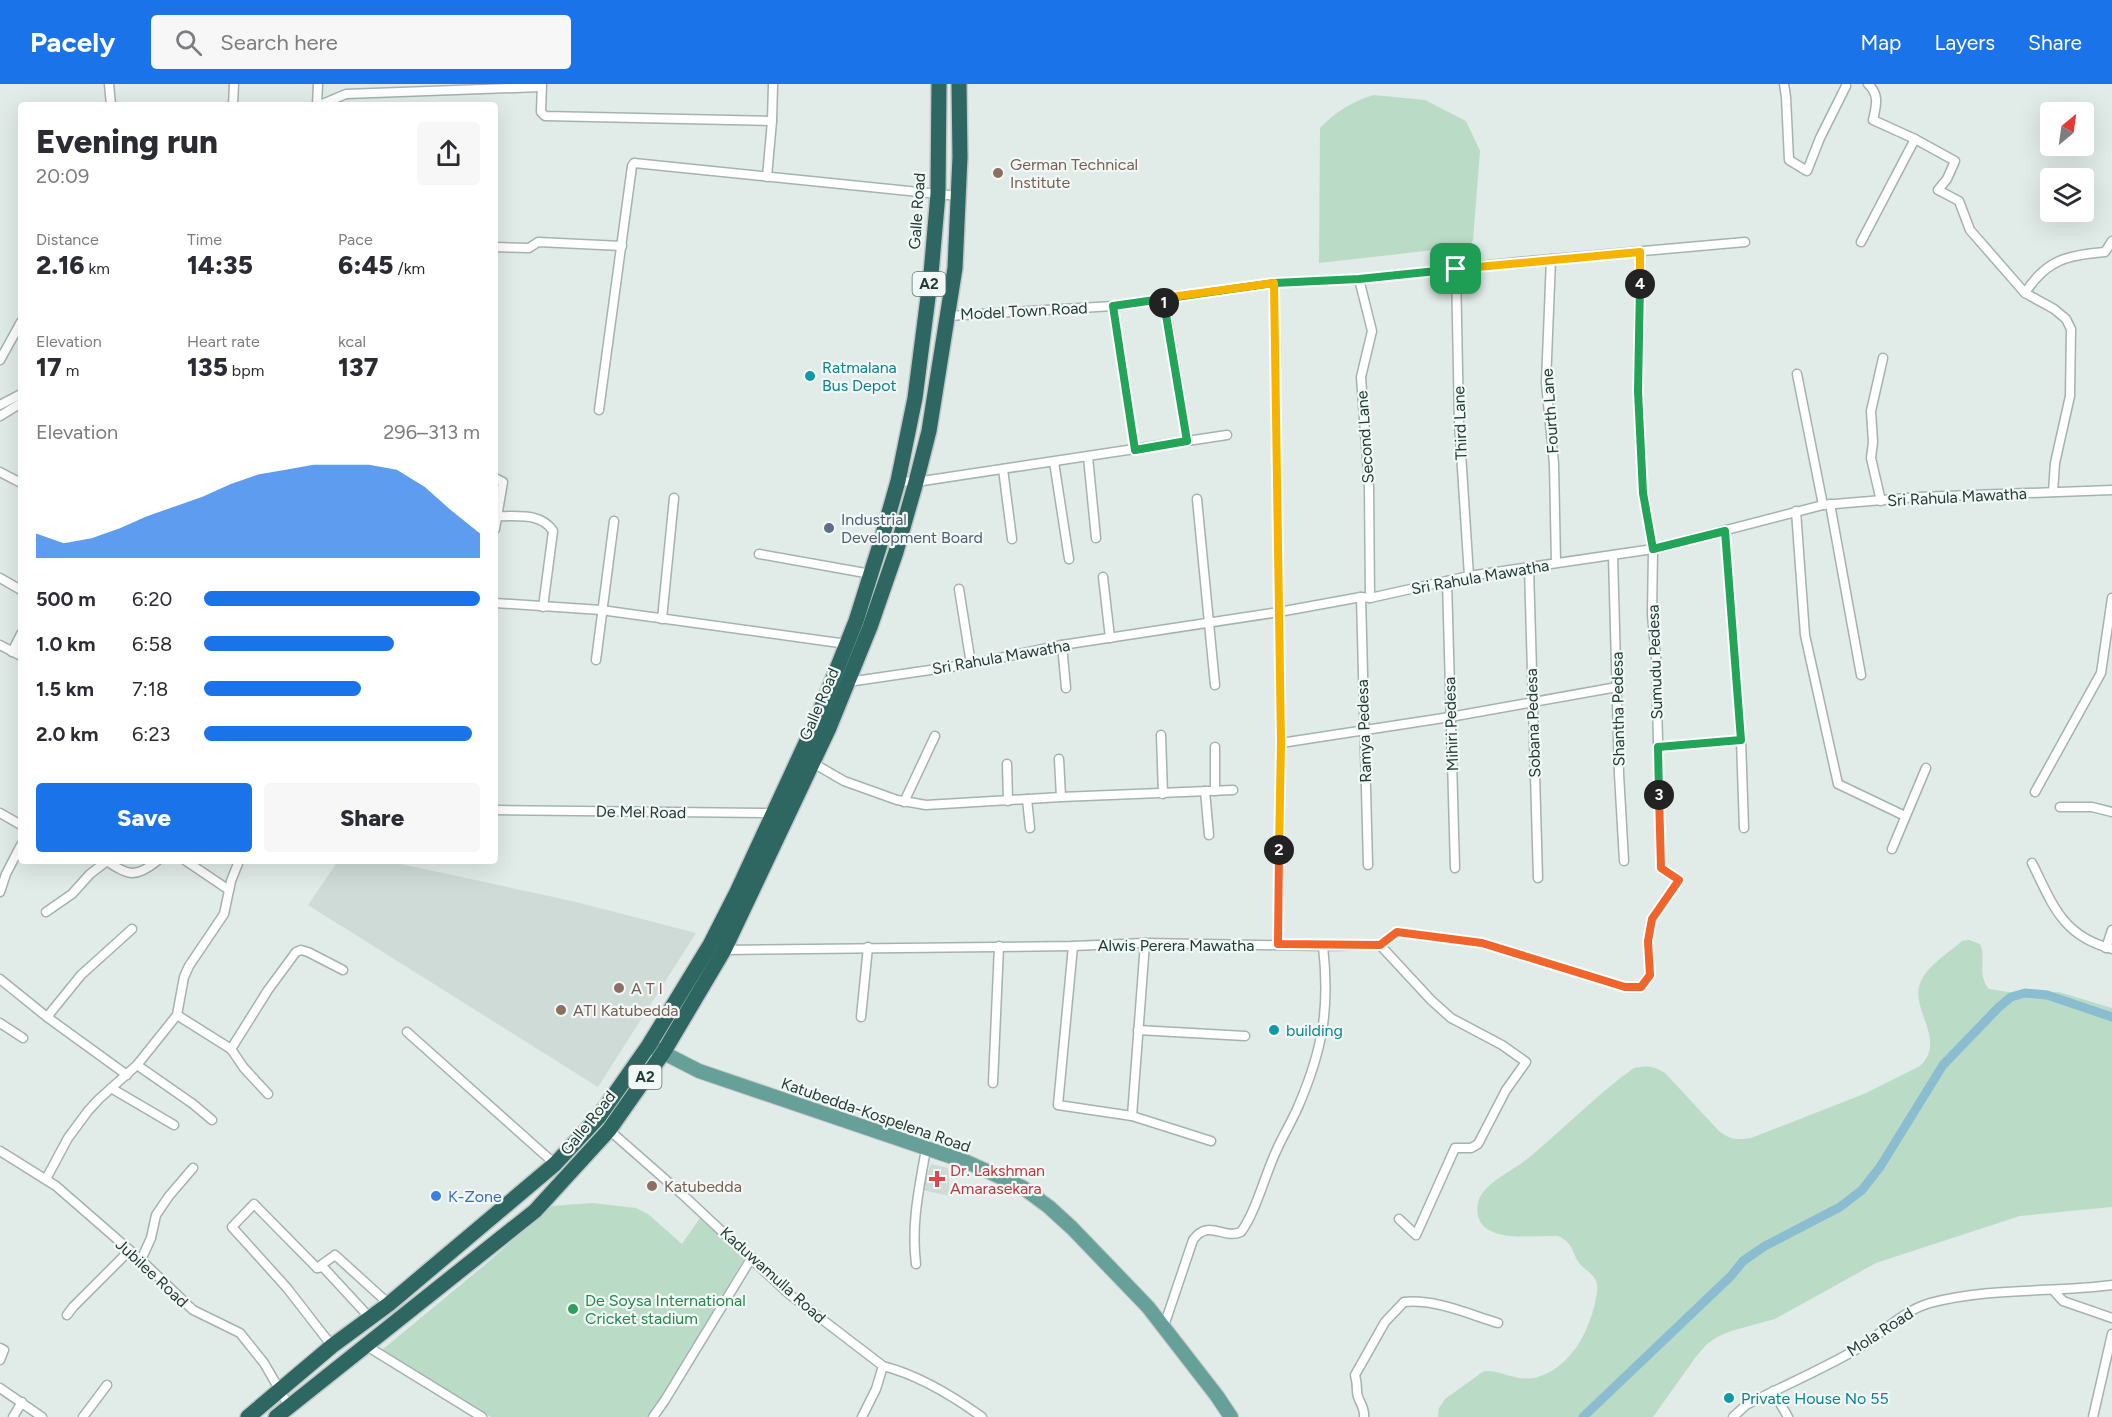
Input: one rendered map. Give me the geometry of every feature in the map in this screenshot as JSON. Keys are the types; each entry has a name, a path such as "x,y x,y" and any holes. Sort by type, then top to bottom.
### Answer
{"highway":[{"name":"Galle Road","path":"898,481 915,398 931,274 938,194 939,84"},
{"name":"A2","path":"916,482 929,431 955,268 960,157 959,84"},
{"name":"A2","path":"656,1049 737,892 817,719 847,644 871,574 898,481"},
{"name":"Galle Road","path":"276,1417 535,1211 609,1130 656,1049 724,950 786,821 870,627 896,552 916,482"},
{"name":"Galle Road","path":"248,1417 332,1346 381,1311 555,1164 598,1118 656,1049"},
{"path":"381,1311 391,1324"}],"main road":[{"name":"Katubedda-Kospelena Road","path":"656,1049 699,1071 967,1162 1022,1187 1072,1228 1148,1307 1231,1417"}],"street":[{"path":"109,84 111,102"},
{"path":"232,102 234,84"},
{"path":"318,84 318,102"},
{"path":"767,177 773,84"},
{"path":"1784,84 1789,160 1807,171 1820,138 1846,86"},
{"path":"1868,84 1875,90 1877,98 1873,120 1955,161 1947,179 1938,190 1959,201 1970,230 2025,293 2054,309 2066,320 2071,329 2070,396 2055,463 2053,492"},
{"path":"326,102 346,94 402,88 541,86 541,112 545,116 772,121"},
{"path":"1861,242 1915,139"},
{"path":"599,410 634,163 958,196"},
{"path":"2025,293 2035,277 2053,263 2079,254 2105,252 2112,241"},
{"path":"498,247 529,248 538,242 622,246"},
{"name":"Model Town Road","path":"948,316 1113,306 1274,283 1359,279 1745,242"},
{"name":"Sumudu Pedesa","path":"1380,945 1397,932 1482,943 1625,987 1641,987 1650,975 1648,941 1652,919 1679,880 1661,868 1656,658 1652,615 1653,549 1643,493 1638,391 1640,252"},
{"name":"Fourth Lane","path":"1551,259 1546,383 1554,464 1556,563"},
{"name":"Third Lane","path":"1456,269 1459,422 1469,576"},
{"name":"Second Lane","path":"1359,279 1372,331 1361,377 1368,487 1365,597"},
{"path":"1274,283 1281,743 1278,944"},
{"path":"1164,298 1187,441"},
{"path":"1113,306 1135,450"},
{"path":"0,360 18,327"},
{"path":"1881,501 1871,458 1873,442 1871,411 1882,358"},
{"path":"1797,374 1861,675"},
{"path":"0,405 18,396"},
{"path":"1,416 18,405"},
{"path":"898,481 916,482 1227,435"},
{"path":"1088,457 1096,538"},
{"path":"1054,462 1069,559"},
{"path":"1003,469 1012,539"},
{"path":"0,472 18,481"},
{"path":"498,480 503,482 498,510"},
{"name":"Sri Rahula Mawatha","path":"848,682 971,664 1062,645 1279,612 1469,576 1653,549 1826,504 1918,497 2112,490"},
{"path":"662,619 674,498"},
{"path":"1197,499 1215,685"},
{"path":"1796,511 1804,635 1838,784 1905,816"},
{"path":"498,516 541,518 553,531 543,607"},
{"path":"596,660 614,521"},
{"path":"1725,531 1741,740 1744,828"},
{"path":"759,554 871,574"},
{"name":"Shantha Pedesa","path":"1613,556 1624,861"},
{"name":"Sobana Pedesa","path":"1529,568 1538,878"},
{"path":"1103,577 1110,638"},
{"path":"0,578 18,588"},
{"name":"Mihiri Pedesa","path":"1447,581 1455,868"},
{"path":"959,589 971,664"},
{"name":"Ramya Pedesa","path":"1365,597 1364,730 1368,865"},
{"path":"2035,792 2101,673 2112,598"},
{"path":"498,603 601,610 847,644"},
{"path":"12,652 18,640"},
{"path":"0,645 18,655"},
{"path":"1062,645 1066,688"},
{"path":"1281,743 1450,717 1617,687"},
{"path":"1161,735 1163,794"},
{"path":"904,802 935,736"},
{"path":"1658,747 1741,740"},
{"path":"1209,835 1210,791 1215,747"},
{"path":"1059,759 1060,797"},
{"path":"813,763 844,781 904,802 926,805 1233,790"},
{"path":"1007,764 1008,801"},
{"path":"1892,849 1926,768"},
{"path":"1027,799 1030,828"},
{"path":"2060,807 2092,807 2112,812"},
{"name":"De Mel Road","path":"498,810 772,813 786,821"},
{"path":"0,813 18,823"},
{"path":"0,892 18,851"},
{"path":"2032,863 2057,914 2079,937 2109,948 2112,930"},
{"path":"46,912 72,894 90,874 103,864"},
{"path":"111,864 123,872 131,874 140,872 152,864"},
{"path":"190,864 229,890"},
{"path":"46,1179 68,1138 88,1111 128,1075 177,1015 184,976 224,914 238,864"},
{"path":"47,1017 81,975 132,929"},
{"path":"1131,1116 1145,943"},
{"name":"Alwis Perera Mawatha","path":"724,950 1145,943 1380,945"},
{"path":"1380,945 1451,1018 1502,1045 1526,1062 1506,1090 1478,1144 1471,1148 1455,1148 1416,1235 1399,1219"},
{"path":"993,1083 999,946"},
{"path":"1072,946 1058,1105 1131,1116 1211,1141"},
{"path":"1164,1326 1193,1240 1197,1234 1208,1230 1231,1235 1241,1232 1274,1155 1297,1109 1318,1054 1324,1026 1326,1001 1323,946"},
{"path":"861,1017 868,947"},
{"path":"231,1049 268,990 296,952 301,950 308,952 343,970"},
{"path":"0,979 47,1017 128,1075"},
{"path":"177,1015 231,1049 244,1068 268,1094"},
{"path":"0,1023 23,1038"},
{"path":"1138,1030 1245,1036"},
{"path":"407,1032 555,1164"},
{"path":"137,1065 212,1120"},
{"path":"111,1088 174,1125"},
{"name":"Kaduwamulla Road","path":"609,1130 752,1257 789,1294 883,1366 898,1370 959,1401 982,1417"},
{"path":"916,1264 913,1238 926,1149"},
{"name":"Jubilee Road","path":"0,1151 56,1185 141,1260 192,1310 240,1333 264,1363 290,1406"},
{"path":"141,1260 151,1238 156,1215 193,1168"},
{"path":"317,1268 254,1204 232,1227 286,1288 332,1346"},
{"path":"67,1315 129,1251"},
{"path":"317,1268 335,1255 381,1311"},
{"path":"653,1417 752,1257"},
{"path":"317,1268 323,1267 381,1311"},
{"name":"Mola Road","path":"1733,1417 1746,1405 1850,1353 1907,1312 1928,1304 1967,1294 2054,1291 2112,1285"},
{"path":"2054,1291 2062,1301 2112,1318"},
{"path":"1364,1417 1364,1408 1358,1396 1355,1375 1385,1322 1404,1302 1422,1301 1498,1323"},
{"path":"2093,1417 2112,1334"},
{"path":"365,1345 482,1417"},
{"path":"0,1348 4,1350 4,1354 0,1360"},
{"path":"862,1417 876,1389 883,1366"},
{"path":"82,1417 107,1384"},
{"path":"0,1388 42,1417"},
{"path":"1773,1391 1788,1417"},
{"path":"13,1417 22,1402"}],"shaded area":[{"name":"ATI Katubedda","path":"336,864 401,864 572,901 696,933 598,1087 308,905"},
{"name":"Dr. Lakshman Amarasekara","path":"931,1164 948,1168 950,1196 922,1190"}],"green space":[{"path":"1374,95 1425,100 1466,121 1480,151 1473,240 1470,246 1319,263 1320,128 1345,108"},
{"path":"1969,940 1980,944 1983,955 1983,977 1989,989 2014,993 2059,992 2112,1008 2112,1207 2020,1216 1876,1263 1775,1319 1717,1337 1706,1345 1695,1358 1653,1417 1438,1417 1439,1408 1445,1399 1484,1371 1531,1378 1538,1377 1559,1366 1576,1348 1588,1326 1595,1303 1597,1287 1595,1278 1580,1264 1570,1245 1563,1239 1558,1236 1504,1235 1486,1228 1478,1217 1477,1205 1489,1186 1526,1160 1634,1068 1650,1067 1665,1073 1719,1131 1730,1138 1742,1139 1751,1138 1864,1094 1920,1066 1928,1056 1930,1045 1919,1002 1918,992 1921,981 1939,960 1962,941"},
{"name":"De Soysa International Cricket stadium","path":"592,1203 636,1208 648,1214 682,1244 700,1218 745,1257 648,1417 491,1417 382,1350 552,1206"}],"waterway":[{"path":"1583,1417 1731,1276 1743,1261 1765,1246 1840,1207 1862,1190 1880,1167 1943,1065 2011,997 2025,993 2047,995 2112,1017"}],"place":[{"name":"German Technical Institute","path":"998,173"},
{"name":"Ratmalana Bus Depot","path":"810,376"},
{"name":"Industrial Development Board","path":"829,528"},
{"name":"A T I","path":"619,988"},
{"name":"ATI Katubedda","path":"561,1010"},
{"name":"building","path":"1274,1030"},
{"name":"Dr. Lakshman Amarasekara","path":"937,1179"},
{"name":"Katubedda","path":"652,1186"},
{"name":"K-Zone","path":"436,1196"},
{"name":"De Soysa International Cricket stadium","path":"573,1309"},
{"name":"Private House No 55","path":"1729,1398"}],"route":[{"path":"1456,269 1359,279 1274,283 1164,298 1113,306 1135,450 1187,441 1164,298 1219,291 1274,283 1281,743 1278,944 1380,945 1397,932 1482,943 1625,987 1641,987 1650,975 1648,941 1652,919 1679,880 1661,868 1658,747 1741,740 1725,531 1653,549 1643,493 1638,391 1640,252 1456,269"}]}
